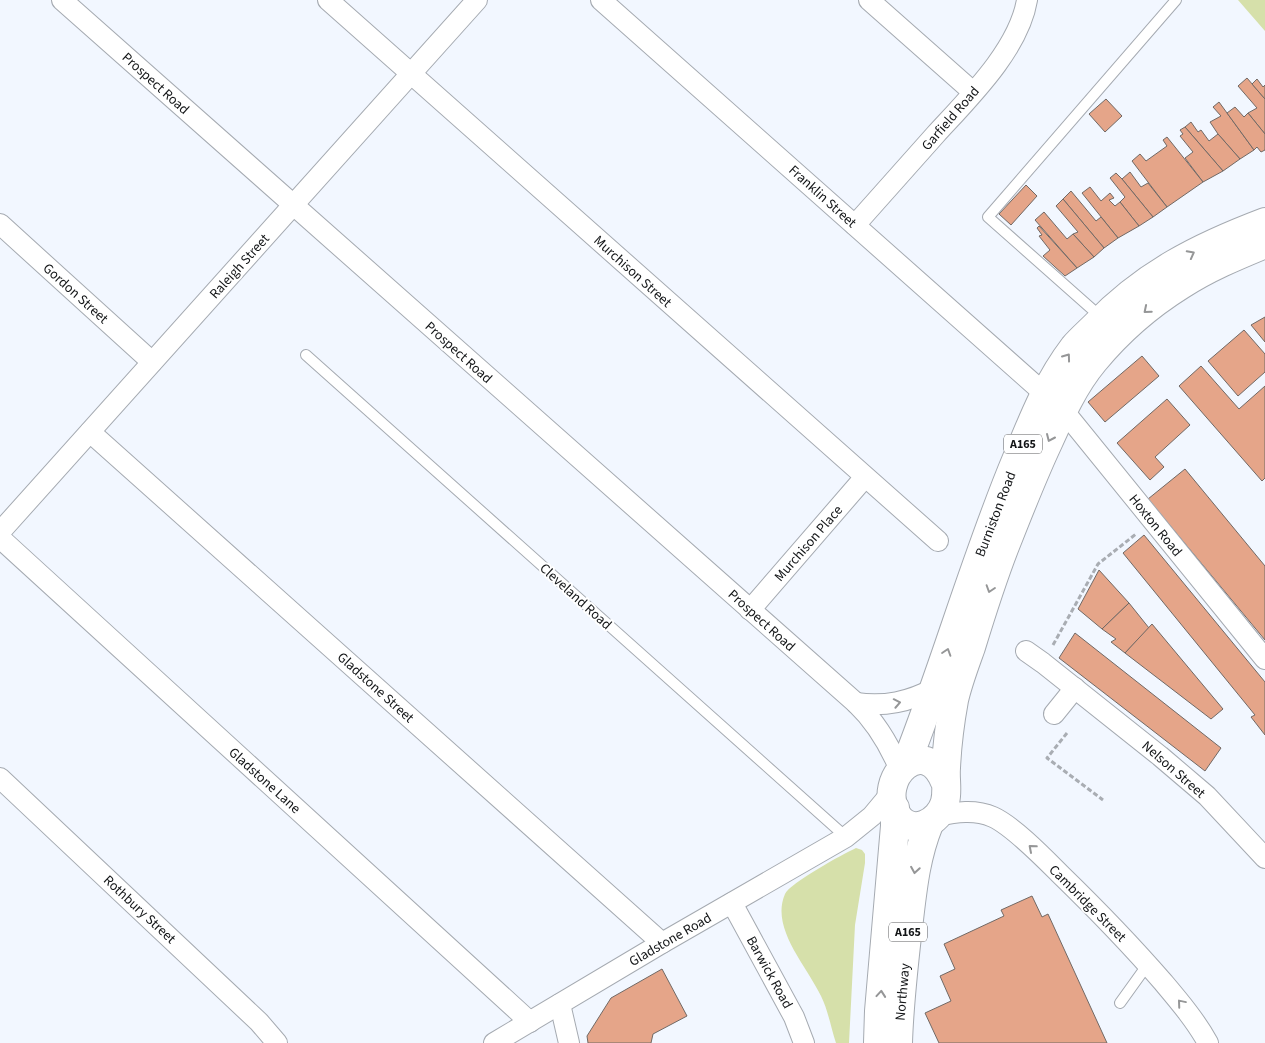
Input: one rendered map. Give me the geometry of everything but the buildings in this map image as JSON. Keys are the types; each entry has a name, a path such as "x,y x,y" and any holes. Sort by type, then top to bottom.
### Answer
{"main road":[{"name":"Burniston Road","path":"914,792 947,742 954,698 995,571 1025,494 1054,402 1060,367 1075,346 1102,318 1134,290 1166,267 1203,248 1265,222"},
{"name":"Burniston Road","path":"893,855 914,792 935,688 974,569 1006,484 1054,402 1078,383 1093,362 1118,335 1149,308 1180,286 1213,267 1265,244"},
{"name":"Northway","path":"898,1043 899,1011 915,867 921,844 914,792"},
{"name":"Northway","path":"878,1043 879,1011 893,855"}],"street":[{"name":"Prospect Road","path":"62,0 856,703 914,792"},
{"name":"Murchison Street","path":"328,0 938,541"},
{"name":"Raleigh Street","path":"0,532 477,0"},
{"name":"Franklin Street","path":"602,0 1054,402"},
{"path":"869,0 974,92"},
{"name":"Garfield Road","path":"855,225 974,92 1003,55 1021,22 1027,0"},
{"name":"Gordon Street","path":"0,224 152,362"},
{"name":"Hoxton Road","path":"1054,402 1265,659"},
{"name":"Gladstone Street","path":"90,432 662,943"},
{"name":"Murchison Place","path":"750,610 865,477"},
{"name":"Gladstone Lane","path":"0,538 530,1022"},
{"name":"Nelson Street","path":"1026,651 1044,663 1160,756 1206,796 1265,858"},
{"path":"856,703 884,705 899,703 918,697 935,688"},
{"path":"1054,714 1075,688"},
{"name":"Rothbury Street","path":"0,778 259,1022 277,1043"},
{"name":"Gladstone Road","path":"494,1043 846,837 914,792"},
{"name":"Gladstone Road","path":"846,837 872,816 914,792"},
{"name":"Cambridge Street","path":"914,792 952,812 969,812 991,816 1002,822 1050,864 1108,920 1185,1008 1208,1043"},
{"name":"Barwick Road","path":"732,903 794,1017 804,1043"},
{"path":"560,1004 569,1043"}],"lane":[{"path":"1102,318 988,217 1176,0"},
{"name":"Cleveland Road","path":"306,355 846,837"},
{"path":"1120,1003 1148,964"}],"path":[{"path":"1044,663 1098,564 1152,521"},
{"path":"1054,714 1071,729 1046,758 1102,800"}],"green space":[{"path":"1238,0 1265,0 1265,31"},
{"path":"856,848 862,850 865,854 865,863 855,925 849,1043 836,1043 821,996 786,933 782,920 782,907 785,894 796,883"}]}
